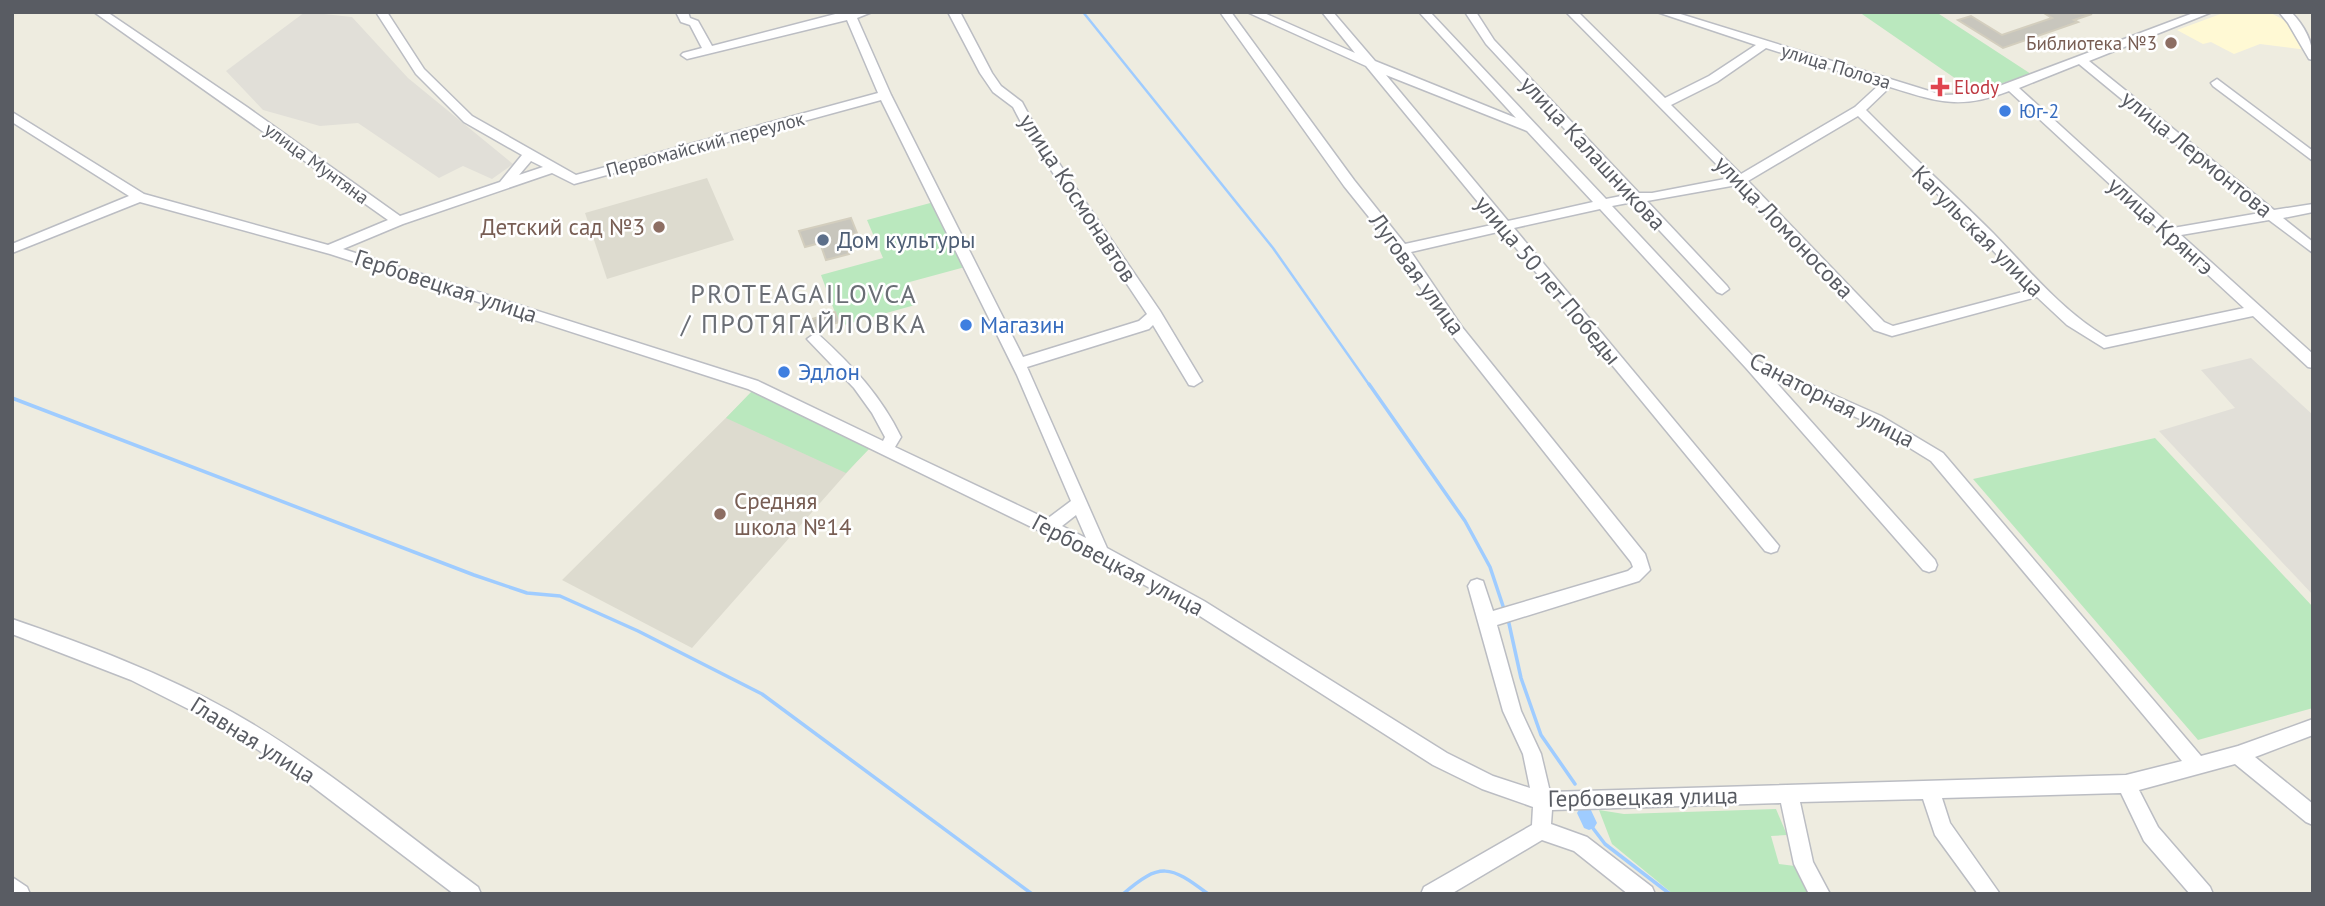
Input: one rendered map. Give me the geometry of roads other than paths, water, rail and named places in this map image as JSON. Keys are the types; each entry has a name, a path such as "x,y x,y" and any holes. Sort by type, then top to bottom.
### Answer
{"street":[{"name":"улица Мунтяна","path":"99,12 243,110 398,221"},
{"name":"Первомайский переулок","path":"381,12 420,71 468,120 574,180 885,94"},
{"path":"682,12 685,20 694,23 709,51"},
{"path":"687,55 849,14 867,12"},
{"name":"улица Космонавтов","path":"954,12 997,89 1018,105 1033,134 1155,315 1194,381"},
{"name":"Луговая улица","path":"1225,12 1349,183 1402,248 1457,331 1639,559 1642,570 1633,576 1501,616"},
{"path":"1252,12 1372,65 1532,130"},
{"name":"улица 50 лет Победы","path":"1326,12 1771,546"},
{"name":"Санаторная улица","path":"1424,12 1751,364 1885,425 1937,457 2199,767"},
{"name":"улица Калашникова","path":"1470,12 1490,42 1722,289"},
{"name":"улица Ломоносова","path":"1571,12 1740,180 1879,326 1892,331 2039,292"},
{"name":"улица Полоза","path":"1662,12 1941,99 1980,98 2207,12"},
{"path":"2284,12 2292,18 2313,57"},
{"path":"849,14 885,94 1018,364 1101,553"},
{"path":"1663,104 1713,79 1765,44"},
{"name":"улица Лермонтова","path":"2081,61 2313,249"},
{"path":"1402,248 1504,228 1634,197 1652,197 1740,180 1858,110 1889,82"},
{"path":"2217,83 2313,157"},
{"name":"улица Крянгэ","path":"2011,87 2313,363"},
{"name":"Кагульская улица","path":"1858,110 1988,237 2039,292 2083,331 2104,343 2255,311"},
{"name":"Гербовецкая улица","path":"12,116 139,197 330,249 752,385 1101,553 1198,606 1440,759 1489,783 1543,802 1929,788 2126,785 2238,755 2313,727"},
{"path":"503,187 530,154"},
{"path":"330,249 398,221 503,187 554,167"},
{"path":"12,249 139,197"},
{"path":"2168,233 2313,208"},
{"path":"1018,364 1144,325 1155,315"},
{"path":"814,339 852,374 880,408 893,437 887,448"},
{"path":"1751,364 1929,565"},
{"path":"1049,527 1079,504"},
{"path":"1477,586 1501,616 1512,711 1532,754 1543,802 1541,830"},
{"name":"Главная улица","path":"12,626 97,656 152,680 255,737 471,894"},
{"path":"2238,755 2313,816"},
{"path":"2126,785 2151,834 2203,894"},
{"path":"1929,788 1942,828 1990,894"},
{"path":"1789,793 1804,864 1820,894"},
{"path":"1431,894 1541,830 1580,844 1645,894"},
{"path":"12,887 20,894"}],"waterway":[{"path":"1083,12 1273,248 1370,386"},
{"path":"1369,384 1465,521 1490,567 1505,612"},
{"path":"12,398 474,575 527,593 560,596 638,631 762,694 1032,894"},
{"path":"1508,619 1521,678 1541,735 1575,784"},
{"path":"1585,813 1589,823"},
{"path":"1589,823 1605,844 1670,894"},
{"path":"1123,894 1147,876 1165,871 1184,877 1208,894"}],"place":[{"name":"Библиотека №3","path":"2171,43"},
{"name":"Elody","path":"1940,87"},
{"name":"Юг-2","path":"2005,111"},
{"name":"Детский сад №3","path":"659,227"},
{"name":"Дом культуры","path":"823,240"},
{"name":"Магазин","path":"966,325"},
{"name":"Эдлон","path":"784,372"},
{"name":"Средняя школа №14","path":"720,514"}],"district":[{"name":"PROTEAGAILOVCA / ПРОТЯГАЙЛОВКА","path":"804,309"}]}
